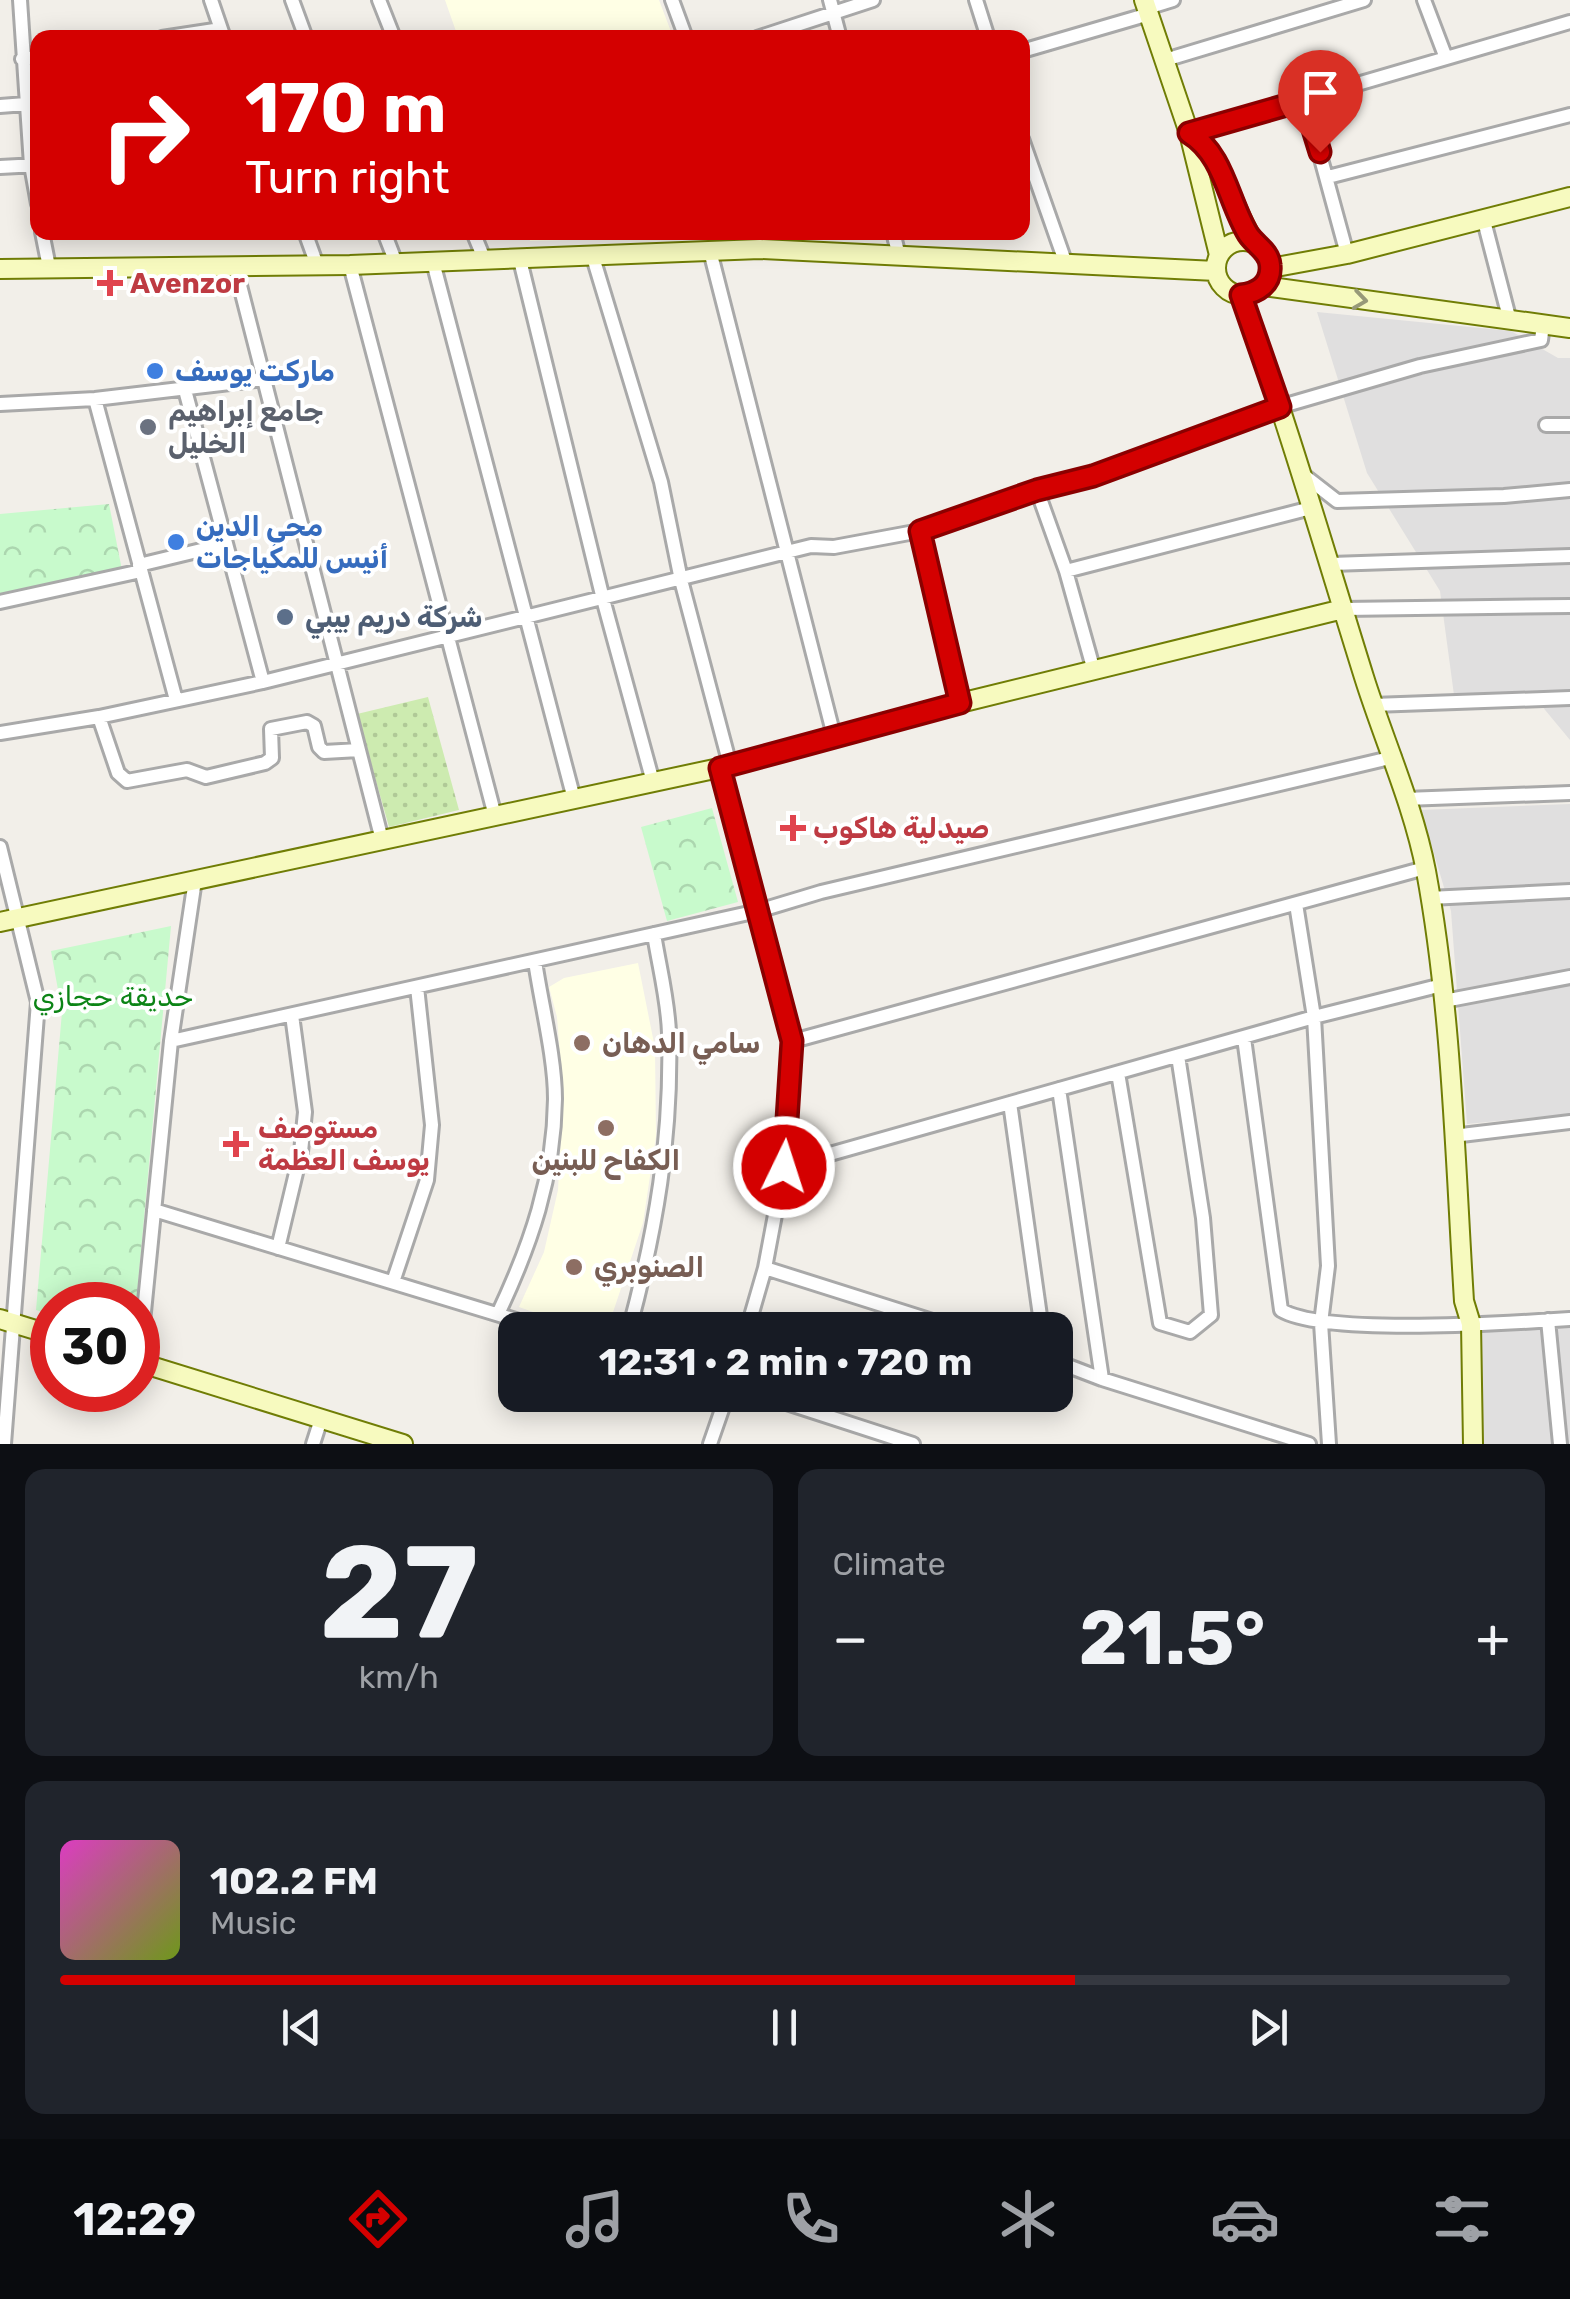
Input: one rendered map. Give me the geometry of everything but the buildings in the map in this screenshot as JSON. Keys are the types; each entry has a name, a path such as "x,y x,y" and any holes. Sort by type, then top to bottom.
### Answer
{"main road":[{"path":"1147,8 1189,133 1218,263 1224,287 1241,295 1253,293 1264,286 1271,268 1263,249 1235,242 1218,263"},
{"path":"1189,133 1202,140 1212,155 1254,244"},
{"path":"1271,268 1348,254 1570,197"},
{"path":"0,268 520,260 710,251 757,241 899,256 1066,264 1218,263"},
{"path":"1264,286 1570,328"},
{"path":"1241,295 1331,564 1373,705 1394,757 1425,868 1443,993 1464,1300 1471,1324 1474,1444"},
{"path":"0,922 725,766 960,703 1343,609"},
{"path":"160,1369 403,1444"}],"street":[{"path":"20,0 22,59 30,91"},
{"path":"211,0 221,30"},
{"path":"292,0 303,30"},
{"path":"379,0 391,30"},
{"path":"672,0 683,30"},
{"path":"830,0 838,30"},
{"path":"784,30 873,0"},
{"path":"976,0 985,30"},
{"path":"1030,48 1174,0"},
{"path":"1165,60 1364,0"},
{"path":"1424,0 1446,58"},
{"path":"1189,133 1570,22"},
{"path":"22,59 30,58"},
{"path":"1304,100 1348,254"},
{"path":"0,106 30,103"},
{"path":"1328,177 1570,116"},
{"path":"0,167 30,165"},
{"path":"1030,165 1066,264"},
{"path":"1484,221 1510,321"},
{"path":"44,240 49,267"},
{"path":"308,240 317,265"},
{"path":"387,240 396,263"},
{"path":"476,240 485,261"},
{"path":"895,240 899,256"},
{"path":"710,251 834,736"},
{"path":"592,254 661,482 758,911 792,1041 784,1167 766,1268 753,1312"},
{"path":"520,260 603,598 653,782"},
{"path":"433,262 574,799"},
{"path":"350,265 496,816"},
{"path":"235,266 382,840"},
{"path":"0,732 99,717 262,682 811,546 834,546 920,531 1037,490 1093,476 1280,407 1420,366 1541,340 1544,325"},
{"path":"0,404 95,399 265,379"},
{"path":"185,390 262,682"},
{"path":"95,399 176,700"},
{"path":"1546,425 1570,425"},
{"path":"1301,472 1337,500 1504,496 1570,490"},
{"path":"1037,490 1066,571 1094,671"},
{"path":"1066,571 1310,508"},
{"path":"920,531 960,703"},
{"path":"0,602 226,544"},
{"path":"1331,564 1570,556"},
{"path":"1343,609 1570,606"},
{"path":"1373,705 1570,698"},
{"path":"99,717 118,774 127,780 187,770 206,776 266,763 272,758 271,730 306,722 314,726 324,752 359,750"},
{"path":"171,1042 758,911 820,892 1394,757"},
{"path":"1405,799 1570,793"},
{"path":"0,848 38,1002 7,1321 4,1444"},
{"path":"792,1041 1425,868"},
{"path":"146,1282 171,1042 195,880"},
{"path":"1430,898 1570,891"},
{"path":"1296,904 1314,1017 1328,1266 1321,1323 1330,1444"},
{"path":"635,1312 652,1244 665,1156 669,1030 654,934"},
{"path":"499,1312 528,1252 546,1190 555,1097 535,960"},
{"path":"784,1167 1314,1017 1443,993 1570,977"},
{"path":"393,1282 427,1180 432,1125 417,987"},
{"path":"278,1248 301,1152 305,1112 292,1015"},
{"path":"1244,1038 1278,1300 1288,1314 1321,1323 1471,1324 1570,1319"},
{"path":"1118,1073 1160,1322 1190,1332 1211,1315 1203,1218 1178,1056"},
{"path":"1059,1089 1102,1379"},
{"path":"1010,1103 1039,1312"},
{"path":"1453,1136 1570,1122"},
{"path":"154,1210 498,1314"},
{"path":"766,1268 904,1312"},
{"path":"1548,1320 1560,1444"},
{"path":"1073,1368 1309,1444"},
{"path":"710,1444 721,1412"},
{"path":"814,1412 913,1444"},
{"path":"313,1444 321,1418"}],"shaded area":[{"path":"445,0 659,0 670,30 456,30"},
{"path":"1317,312 1511,331 1558,358 1570,358 1570,740 1531,693 1454,695 1440,591 1367,473"},
{"path":"1570,804 1570,1114 1467,1124 1451,911 1421,810"},
{"path":"638,963 655,1048 656,1136 643,1223 613,1312 533,1312 519,1307 544,1252 558,1190 563,1097 557,1017 549,987 564,978"},
{"path":"1570,1324 1570,1444 1476,1444 1472,1329"}],"green space":[{"path":"109,504 122,570 0,596 0,514"},
{"path":"428,697 459,810 389,827 357,714"},
{"path":"712,808 738,902 667,921 641,827"},
{"name":"حديقة حجازي","path":"171,926 138,1282 38,1282 62,1012 51,951"}],"place":[{"name":"Avenzor","path":"110,283"},
{"name":"ماركت يوسف","path":"155,371"},
{"name":"جامع إبراهيم الخليل","path":"148,427"},
{"name":"محي الدين أنيس للمكياجات","path":"176,542"},
{"name":"شركة دريم بيبي","path":"285,617"},
{"name":"صيدلية هاكوب","path":"793,828"},
{"name":"سامي الدهان","path":"582,1043"},
{"name":"الكفاح للبنين","path":"606,1128"},
{"name":"مستوصف يوسف العظمة","path":"236,1144"},
{"name":"الصنوبري","path":"574,1267"}],"route":[{"path":"784,1167 792,1041 720,768 960,703 920,531 1037,490 1093,476 1280,407 1241,295 1264,286 1271,268 1268,258 1242,223 1212,155 1202,140 1189,133 1304,100 1320,152"}]}
